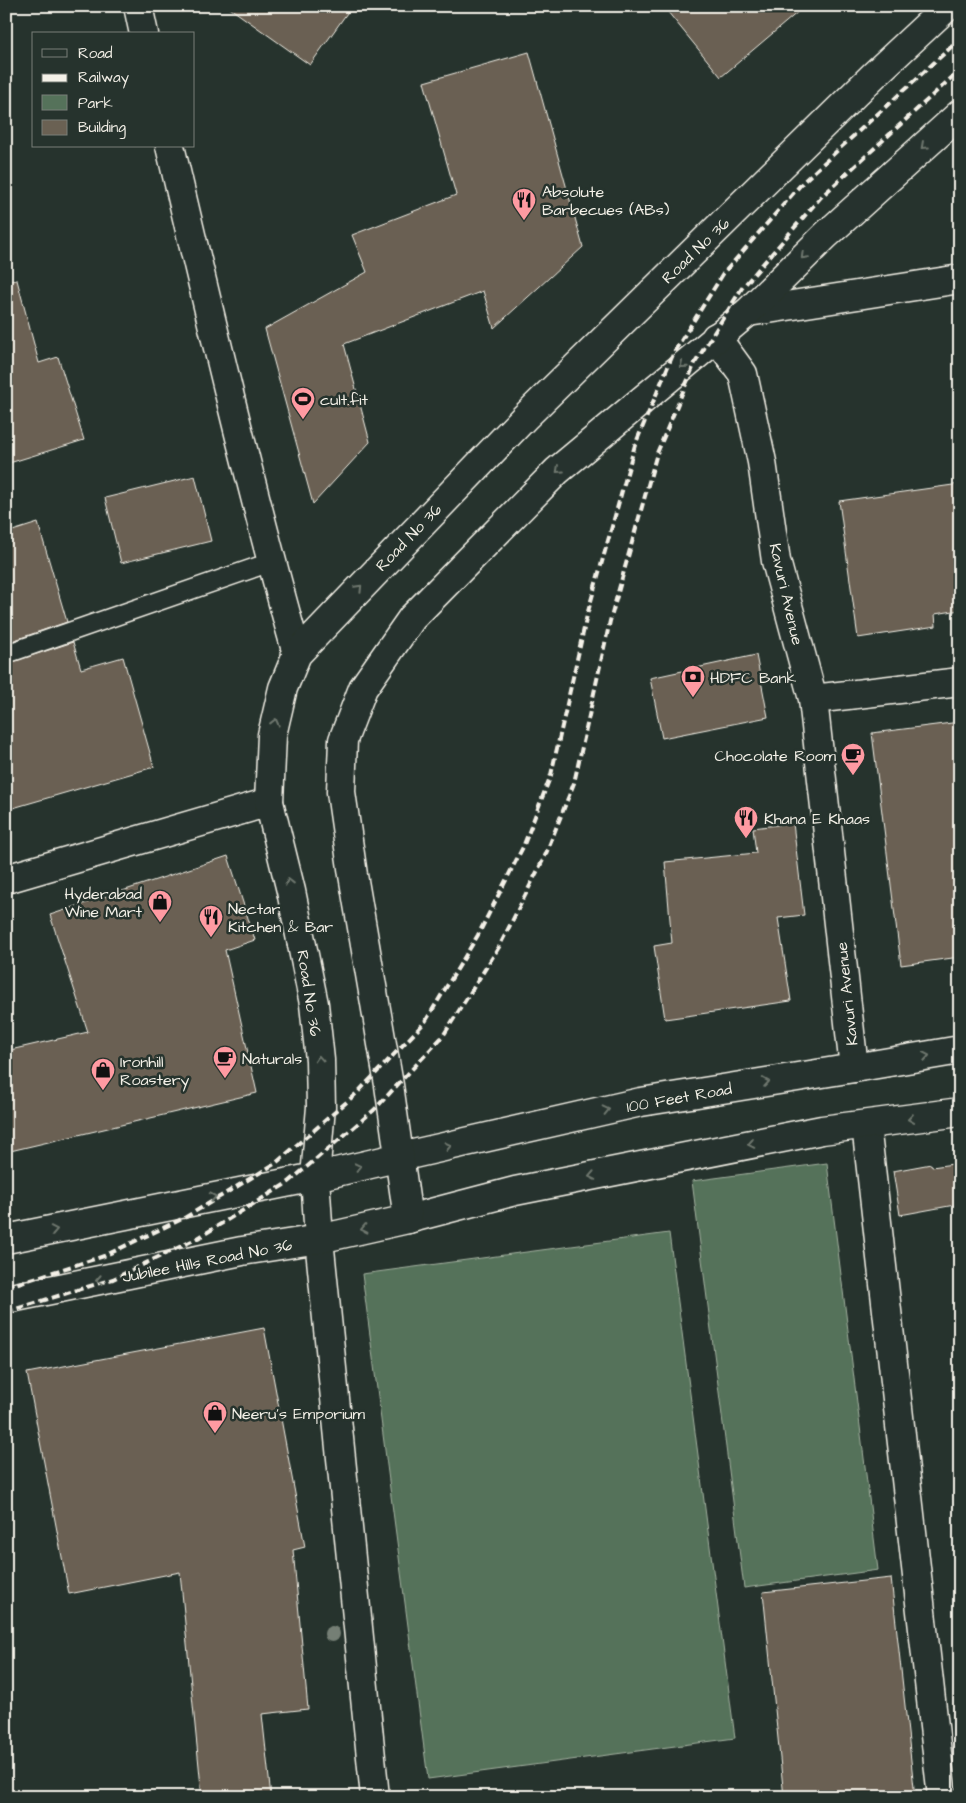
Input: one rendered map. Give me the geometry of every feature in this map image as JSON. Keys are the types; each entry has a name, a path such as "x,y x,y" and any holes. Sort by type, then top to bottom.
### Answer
{"main road":[{"path":"138,6 144,32"},
{"name":"Road No 36","path":"375,1797 319,1239 315,1177 321,1108 320,1060 314,1004 291,891 269,802 272,735 283,688 297,654 531,411 874,75 948,6"},
{"path":"960,114 826,235 748,312 557,471 412,618 363,688 343,740 341,792 400,1157 408,1219 515,1191 822,1130 960,1112"},
{"path":"170,148 271,562 297,654"},
{"path":"748,312 960,279"},
{"name":"Kavuri Avenue","path":"716,337 743,374 757,435 776,561 813,699 854,1068"},
{"path":"813,699 960,682"},
{"path":"6,879 269,802"},
{"name":"100 Feet Road","path":"400,1157 641,1102 960,1050"},
{"path":"866,1125 942,1797"},
{"path":"6,1239 315,1177 400,1157"},
{"name":"Jubilee Hills Road No 36","path":"6,1299 242,1252 319,1239 408,1219"}],"lane":[{"path":"6,654 271,562"}],"green space":[{"path":"827,1163 878,1570 744,1588 692,1181"},
{"path":"669,1233 735,1738 428,1779 362,1274"}],"building":[{"path":"227,6 352,6 310,65"},
{"path":"663,6 805,6 721,77"},
{"path":"529,52 583,247 494,328 483,291 344,344 370,442 313,504 265,329 367,272 352,235 456,195 424,82"},
{"path":"17,280 39,363 58,357 84,440 6,464 6,281"},
{"path":"195,476 211,541 121,563 105,498"},
{"path":"960,484 960,610 935,614 936,626 858,638 839,501"},
{"path":"38,523 67,622 6,643 6,533"},
{"path":"73,642 81,669 123,657 154,767 6,810 6,664"},
{"path":"756,655 768,717 662,738 650,678"},
{"path":"960,722 960,957 901,965 872,733"},
{"path":"793,823 804,915 778,918 791,1001 665,1019 654,946 672,943 665,862 756,853 753,828"},
{"path":"228,856 255,940 225,950 257,1093 6,1152 6,1051 88,1032 50,915"},
{"path":"960,1163 960,1204 900,1215 893,1171 931,1164 932,1167"},
{"path":"264,1328 305,1547 293,1550 308,1709 262,1714 271,1797 202,1797 180,1572 69,1594 27,1373"},
{"path":"891,1578 915,1797 784,1797 763,1592"}],"railway":[{"path":"6,1287 104,1256 186,1217 276,1163 357,1093 425,1022 478,935 523,847 551,775 587,615 635,445 674,352 723,274 804,181 960,39"},
{"path":"6,1312 113,1279 198,1238 289,1182 374,1110 443,1036 499,947 545,856 574,783 610,621 657,453 695,363 742,288 821,197 960,70"}],"place":[{"name":"Absolute Barbecues (ABs)","path":"524,221"},
{"name":"cult.fit","path":"303,420"},
{"name":"HDFC Bank","path":"693,698"},
{"name":"Chocolate Room","path":"853,776"},
{"name":"Khana E Khaas","path":"746,839"},
{"name":"Hyderabad Wine Mart","path":"160,923"},
{"name":"Nectar Kitchen & Bar","path":"211,938"},
{"name":"Naturals","path":"225,1079"},
{"name":"Ironhill Roastery","path":"103,1091"},
{"name":"Neeru’s Emporium","path":"215,1434"}]}
